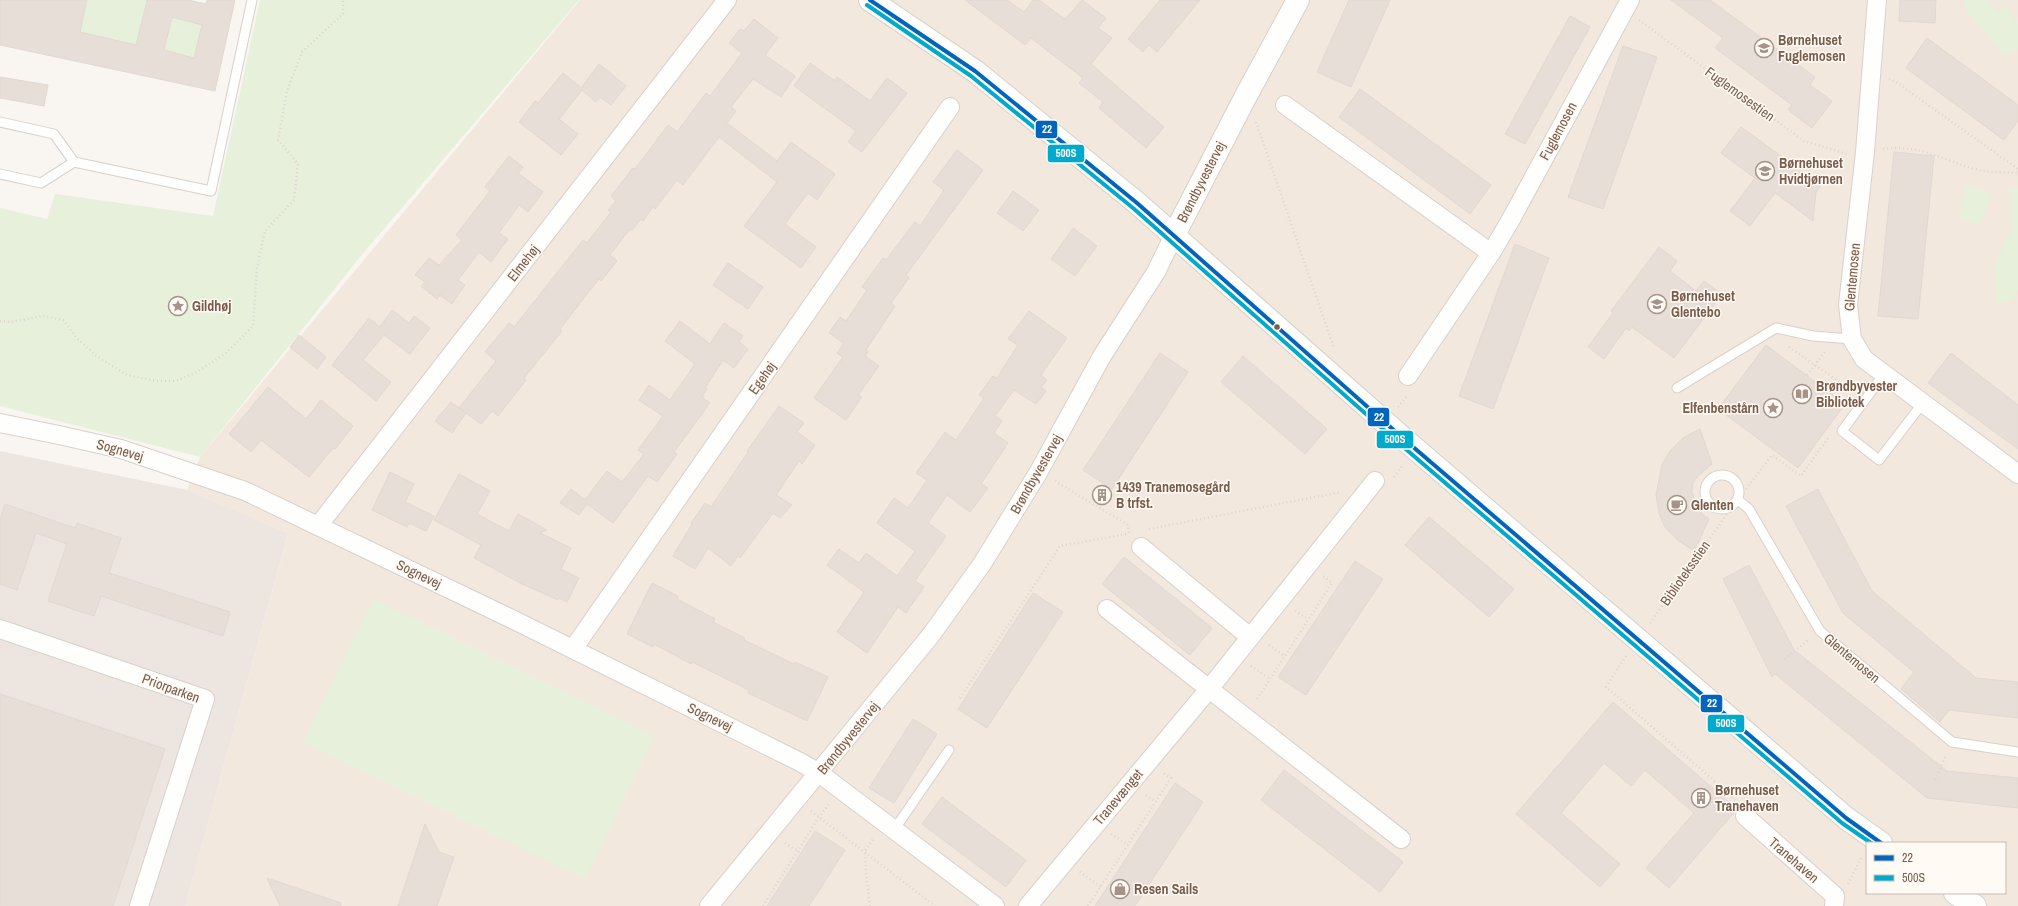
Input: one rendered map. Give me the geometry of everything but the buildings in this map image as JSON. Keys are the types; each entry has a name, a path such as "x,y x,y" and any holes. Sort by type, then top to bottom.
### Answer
{"street":[{"name":"Elmehøj","path":"318,526 727,0"},
{"path":"870,0 975,71 1174,235 1387,424 1846,818 1868,842"},
{"name":"Brøndbyvestervej","path":"709,906 932,635 982,564 1038,473 1102,356 1156,272 1246,94 1298,0"},
{"name":"Glentemosen","path":"1877,0 1865,152 1848,305 1852,339 1864,358 1922,404 2018,474"},
{"name":"Fuglemosen","path":"1408,376 1491,253 1622,3"},
{"path":"1285,105 1491,253"},
{"name":"Egehøj","path":"573,649 950,107"},
{"name":"Sognevej","path":"0,423 120,449 183,469 245,492 573,649 819,773"},
{"name":"Tranevænget","path":"1028,906 1209,689 1375,481"},
{"path":"1141,547 1250,637"},
{"path":"1107,609 1401,839"},
{"name":"Priorparken","path":"0,629 205,699 139,906"},
{"path":"819,773 995,906"},
{"name":"Tranehaven","path":"1745,816 1835,901"},
{"path":"1957,894 1975,906"}],"lane":[{"path":"0,122 54,134 74,162 211,190 252,0"},
{"path":"0,174 41,183 74,162"},
{"path":"1677,388 1776,328 1813,336 1852,339"},
{"path":"1884,374 1842,431 1879,460 1922,404"},
{"name":"Glentemosen","path":"1735,503 1749,509 1820,631 1952,742"},
{"path":"1952,742 2018,752"},
{"path":"890,827 949,750"}],"path":[{"path":"0,321 12,322 43,316 63,320 77,338 95,354 127,375 157,381 176,381 195,373 226,353 253,326 257,267 265,231 294,200 298,164 278,140 287,91 302,52 343,14 342,0"},
{"name":"Fuglemosestien","path":"1622,3 1804,141 1853,155 1892,148 1930,152 1976,170 2018,173"},
{"path":"1870,76 1881,77 1896,82 2018,170"},
{"path":"1246,94 1335,352"},
{"path":"1770,332 1814,366 1865,400"},
{"path":"1807,375 1824,355"},
{"path":"1387,424 1417,383 1408,376"},
{"name":"Biblioteksstien","path":"1745,816 1744,807 1606,687 1637,640 1735,503 1772,455 1801,476 1831,434 1842,431"},
{"path":"1038,473 1068,487 1128,525 1130,542 1141,547"},
{"path":"1257,699 1332,583 1306,566"},
{"path":"1785,659 1820,631"},
{"path":"1935,780 1952,742"},
{"path":"1088,906 1171,778 1146,764"},
{"path":"763,906 819,817 841,790"},
{"path":"797,800 865,851 934,906"},
{"path":"870,906 865,851 890,827"},
{"path":"1835,901 1866,858"},
{"path":"1066,861 1100,887"}],"shaded area":[{"path":"580,0 2018,0 2018,906 185,906 288,535 187,490 200,457"},
{"path":"0,451 187,490 288,534 185,906 0,906"}],"green space":[{"path":"87,0 147,0 136,45 80,32"},
{"path":"260,0 579,0 360,257 200,457 0,406 0,208 47,219 55,194 213,216"},
{"path":"1966,0 1989,0 1997,12 2006,6 2011,15 2018,21 2018,49 2007,55 2001,53 1966,10"},
{"path":"172,17 202,25 194,58 164,50"},
{"path":"1966,184 1993,194 1980,225 1959,217"},
{"path":"2018,188 2018,291 2013,299 1996,303 1995,262 2012,229 2009,214 2009,190"},
{"path":"373,599 655,736 585,879 303,742"}],"transit line":[{"name":"22","path":"870,0 975,71 1137,203 1405,440 1846,818 1880,842"},
{"name":"500S","path":"867,5 971,76 1133,208 1401,445 1842,823 1870,842"}],"place":[{"name":"Børnehuset Fuglemosen","path":"1764,48"},
{"name":"Børnehuset Hvidtjørnen","path":"1765,171"},
{"name":"Børnehuset Glentebo","path":"1657,304"},
{"name":"Gildhøj","path":"178,306"},
{"name":"Brøndbyvester Bibliotek","path":"1802,394"},
{"name":"Elfenbenstårn","path":"1773,408"},
{"name":"1439 Tranemosegård B trfst.","path":"1102,495"},
{"name":"Glenten","path":"1677,505"},
{"name":"Børnehuset Tranehaven","path":"1701,798"},
{"name":"Resen Sails","path":"1120,889"}]}
